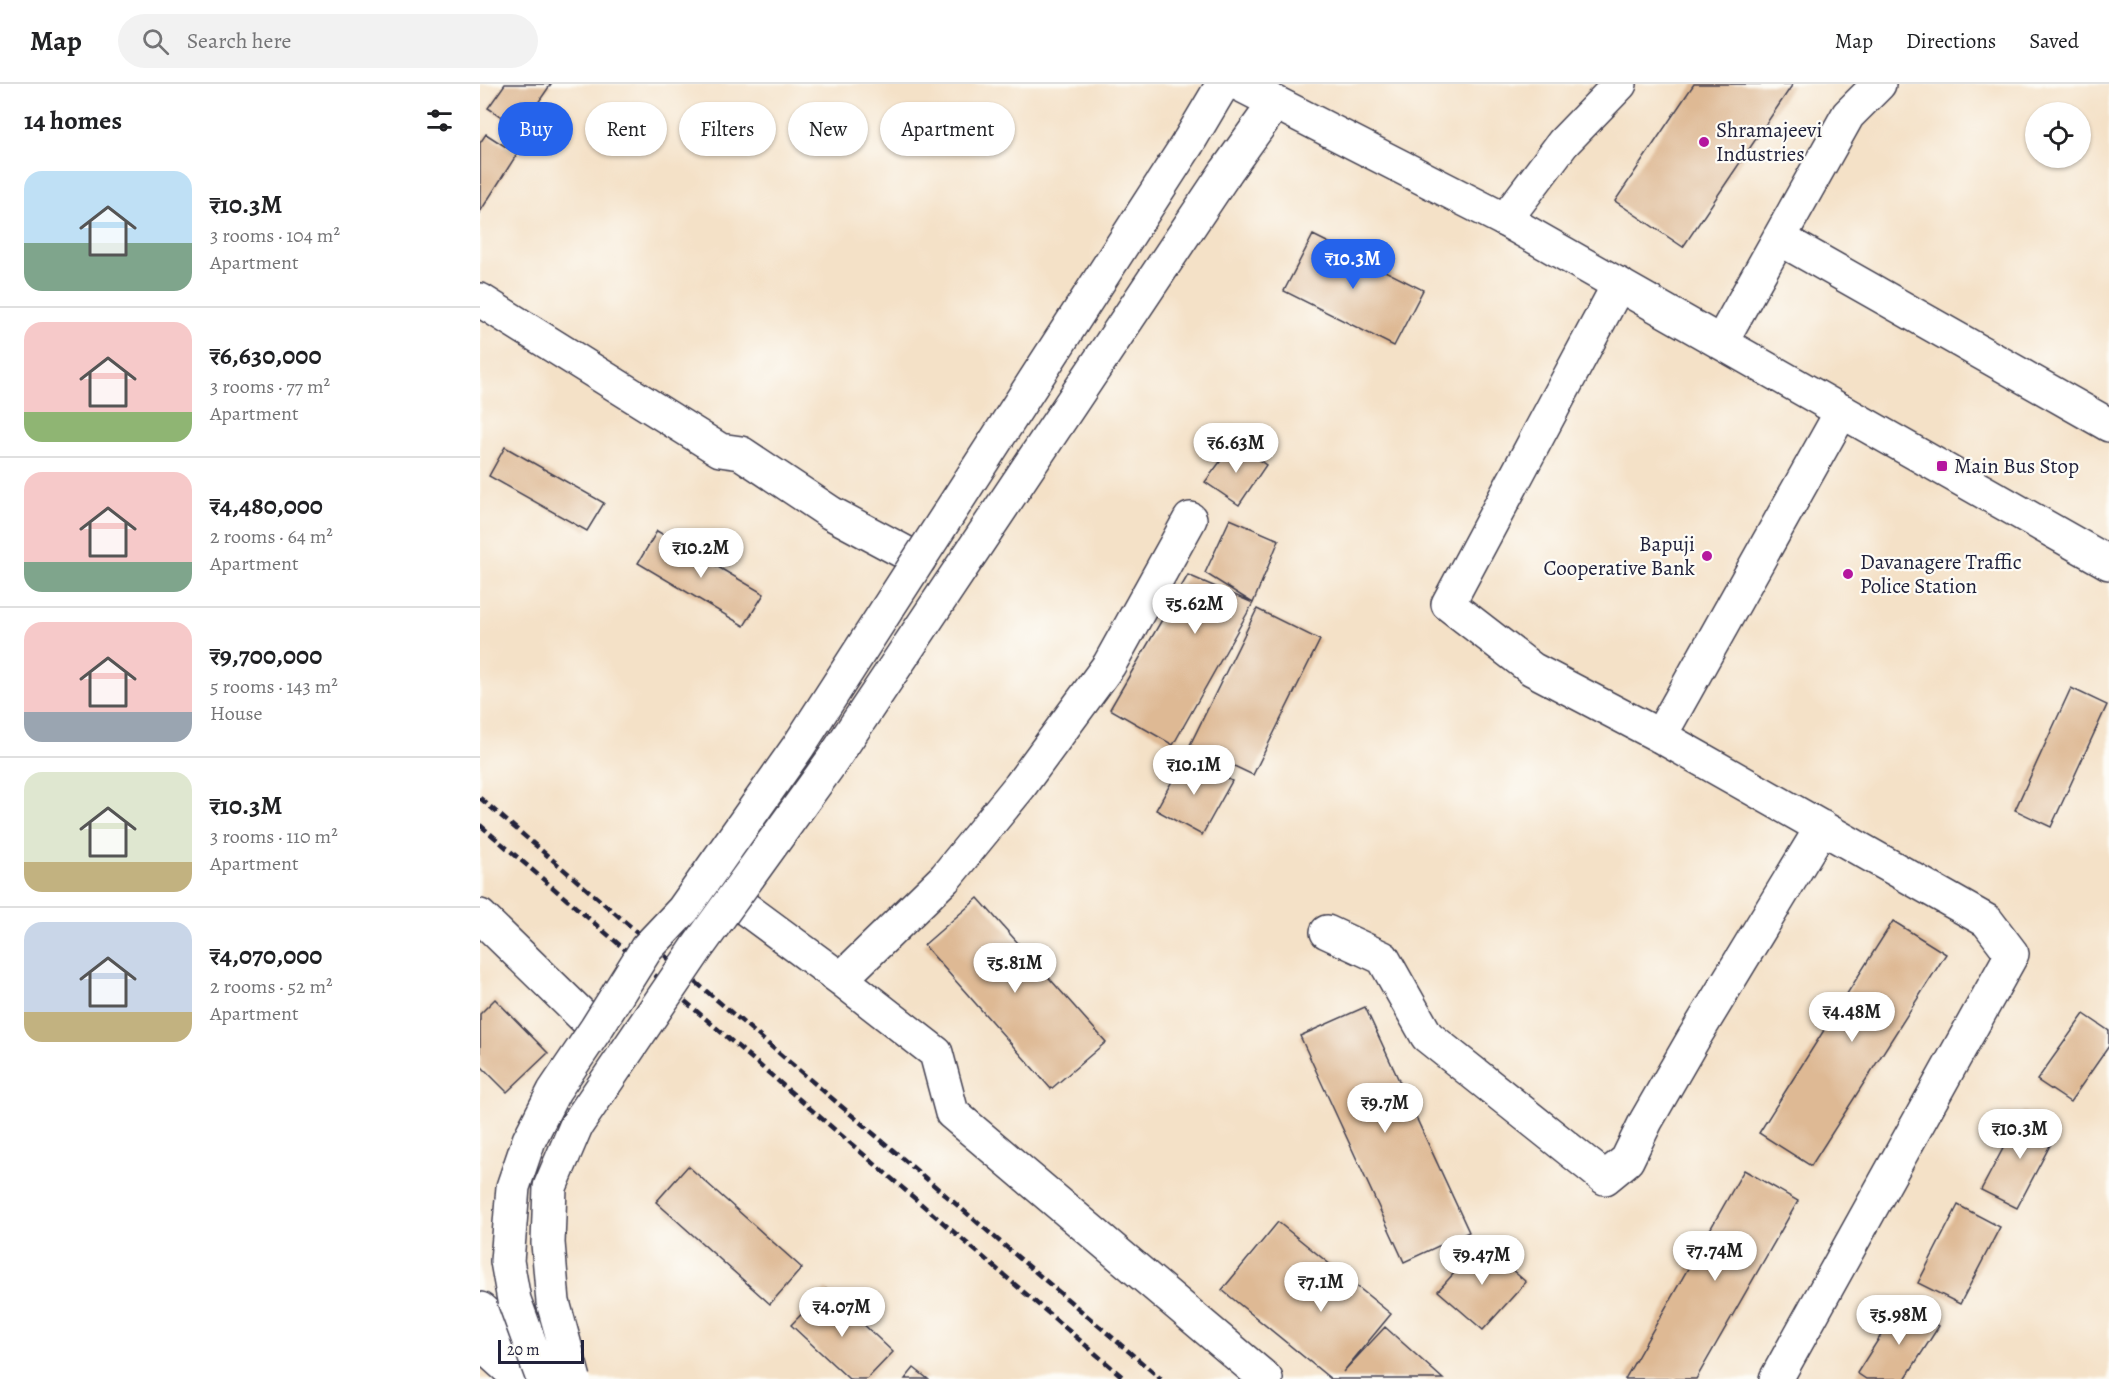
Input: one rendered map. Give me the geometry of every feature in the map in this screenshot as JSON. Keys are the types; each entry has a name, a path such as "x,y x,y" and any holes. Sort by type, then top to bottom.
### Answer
{"street":[{"path":"543,1379 514,1300 507,1262 513,1187 529,1140 554,1091 646,949 683,910 798,747 1188,143 1222,84"},
{"path":"1239,84 1505,220 2109,563"},
{"path":"1505,220 1563,143 1620,84"},
{"path":"1721,342 1848,115 1879,84"},
{"path":"574,1379 553,1302 548,1243 550,1188 576,1126 690,958 839,752 1226,173 1275,104"},
{"path":"1779,238 2109,425"},
{"path":"1619,284 1448,604 1532,669 1660,736 1987,921 2012,954 1776,1379"},
{"path":"480,300 720,450 741,453 831,513 919,560"},
{"path":"1660,736 1842,411"},
{"path":"841,979 945,878 1020,786 1109,665 1190,519"},
{"path":"1327,932 1383,958 1426,1036 1605,1178 1627,1160 1646,1121 1690,1045 1822,827"},
{"path":"734,900 936,1053 952,1113 1266,1379"},
{"path":"480,916 596,1029"},
{"path":"480,1309 560,1379"},
{"path":"480,1343 520,1379"}],"building":[{"path":"505,84 551,84 539,102 498,102 498,115 488,108"},
{"name":"Shramajeevi Industries","path":"1694,84 1793,84 1683,247 1615,201"},
{"path":"486,134 498,142 498,156 516,156 480,212 480,143"},
{"path":"1313,235 1423,290 1394,346 1284,291"},
{"path":"1234,443 1266,465 1239,505 1205,482"},
{"path":"505,447 604,503 587,531 489,476"},
{"path":"1230,519 1279,540 1253,603 1205,573"},
{"path":"657,531 764,594 744,626 638,563"},
{"path":"1188,575 1253,603 1173,745 1110,709"},
{"path":"1257,609 1320,640 1253,775 1190,745"},
{"path":"2071,688 2107,705 2051,827 2015,810"},
{"path":"1186,756 1232,781 1202,835 1156,810"},
{"path":"978,898 1106,1042 1051,1089 924,945"},
{"path":"1893,921 1946,954 1811,1166 1759,1133"},
{"path":"495,999 548,1053 507,1092 480,1065 480,1014"},
{"path":"1365,1007 1469,1232 1404,1262 1300,1036"},
{"path":"2084,1014 2109,1031 2109,1046 2070,1102 2037,1080"},
{"path":"2023,1111 2058,1130 2017,1208 1981,1190"},
{"path":"688,1166 802,1268 770,1304 656,1202"},
{"path":"1744,1170 1798,1201 1696,1379 1625,1379"},
{"path":"1958,1205 2000,1227 1960,1304 1918,1283"},
{"path":"1278,1222 1391,1314 1343,1372 1385,1327 1443,1379 1331,1379 1222,1290"},
{"path":"1481,1243 1526,1282 1483,1330 1438,1291"},
{"path":"826,1289 893,1352 867,1379 849,1379 791,1325"},
{"path":"1902,1302 1939,1326 1905,1379 1866,1379 1857,1373"},
{"path":"914,1368 928,1379 905,1379"}],"railway":[{"path":"480,798 1161,1379"},
{"path":"480,825 1125,1379"}],"place":[{"name":"Shramajeevi Industries","path":"1704,142"},
{"name":"Main Bus Stop","path":"1942,466"},
{"name":"Bapuji Cooperative Bank","path":"1707,556"},
{"name":"Davanagere Traffic Police Station","path":"1848,574"}]}
